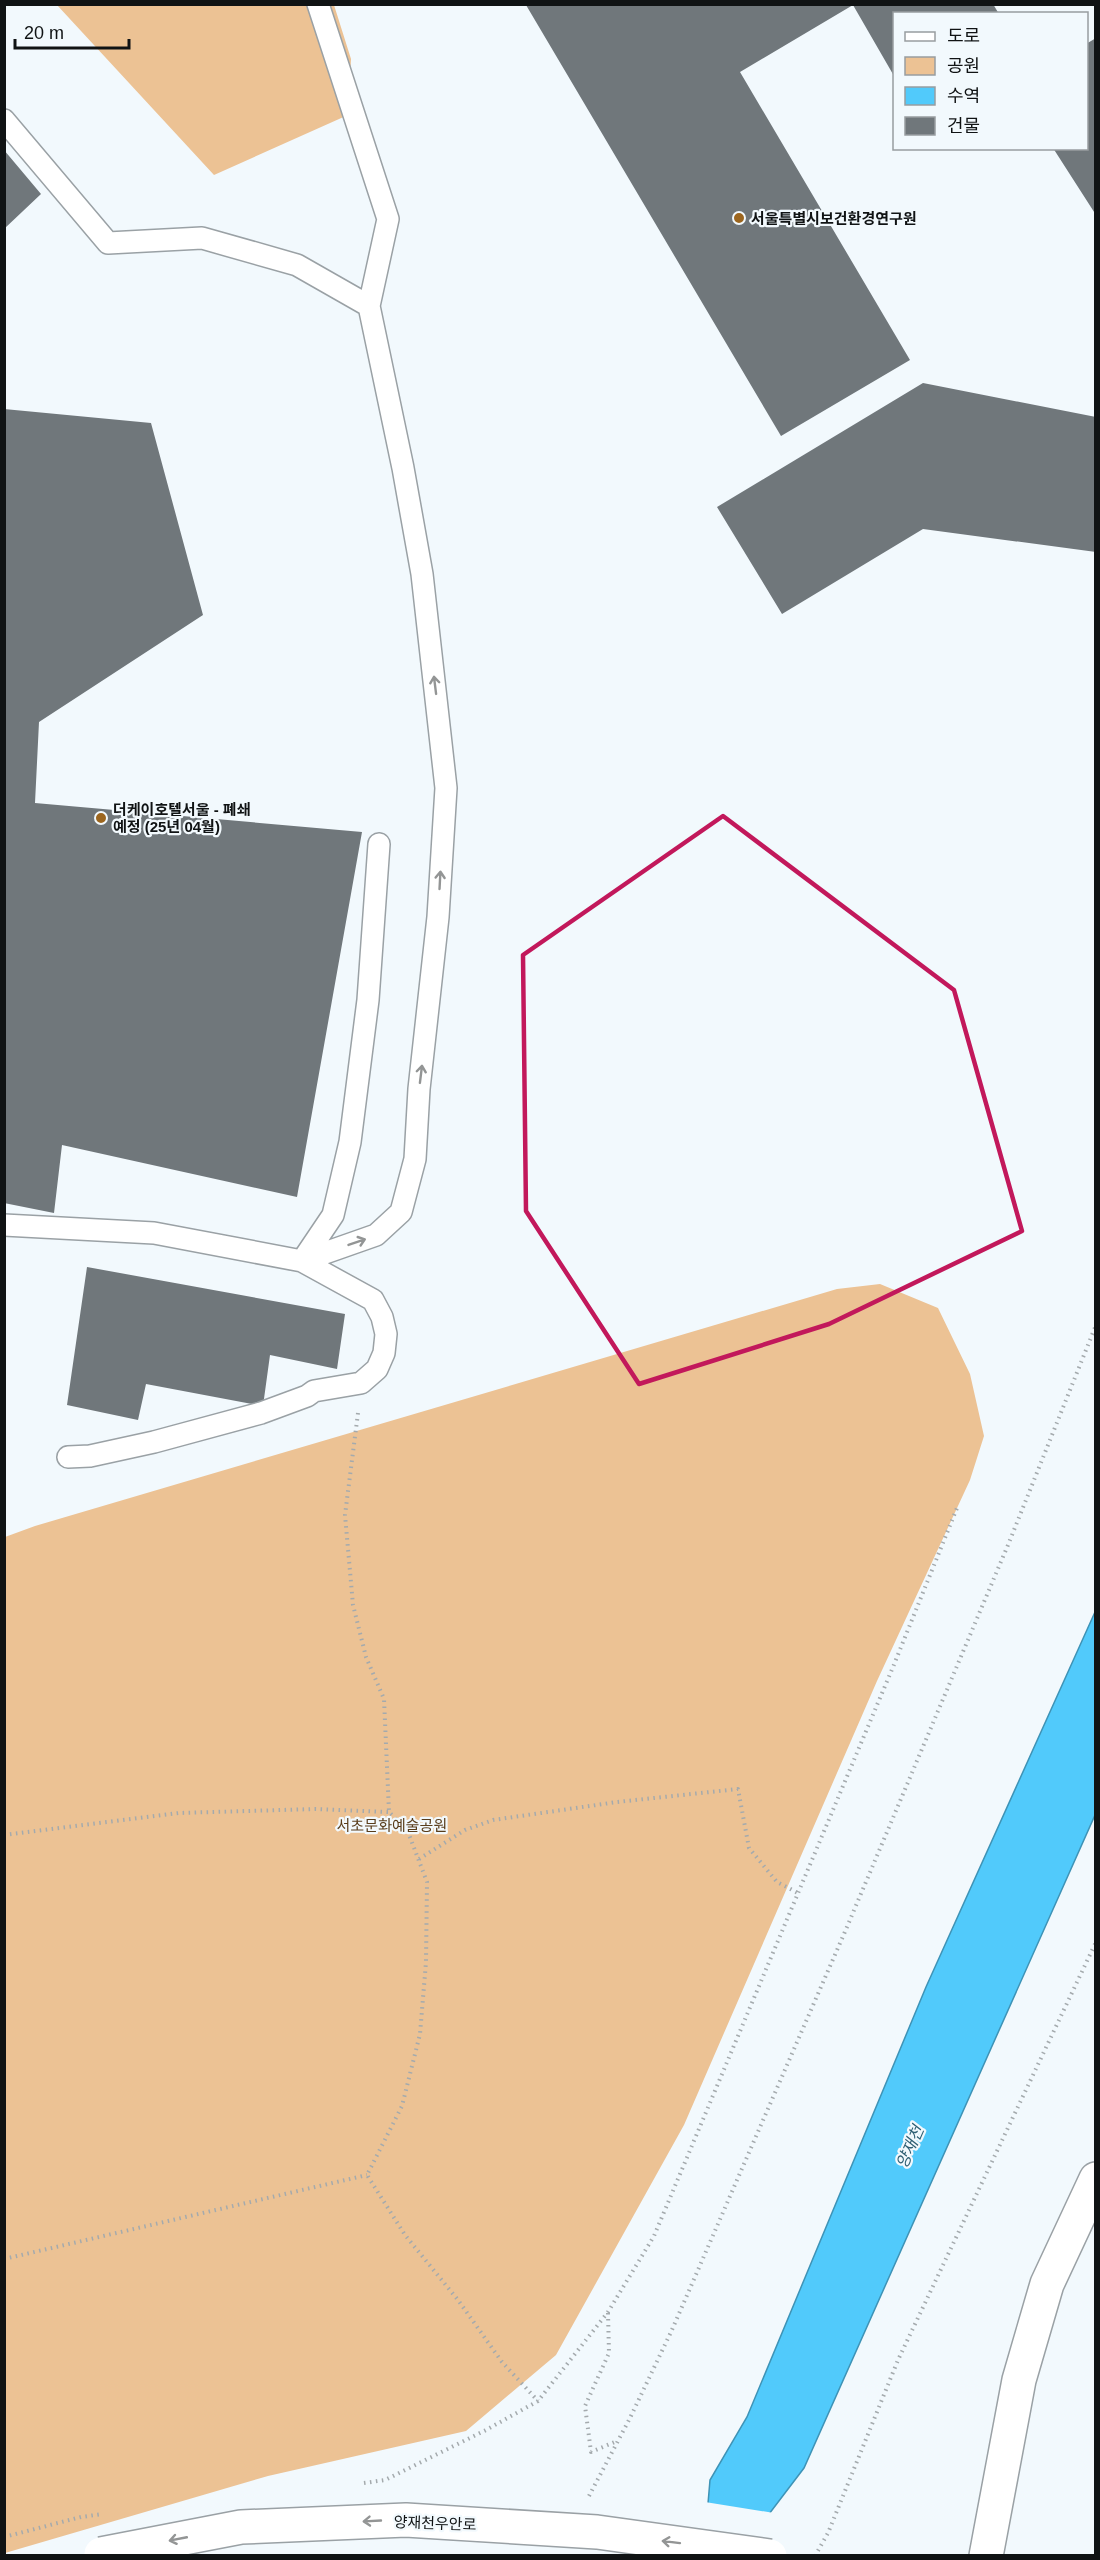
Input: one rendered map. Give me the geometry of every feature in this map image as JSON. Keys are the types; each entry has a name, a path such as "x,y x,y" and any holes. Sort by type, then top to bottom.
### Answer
{"street":[{"path":"986,2556 1019,2380 1047,2284 1095,2179"},
{"name":"양재천우안로","path":"101,2554 241,2527 406,2520 597,2532 770,2556"}],"lane":[{"path":"302,1261 376,1235 402,1212 414,1160 419,1089 438,917 446,788 422,574 403,468 369,306 388,219 318,4"},
{"path":"4,120 108,243 202,238 297,265 369,306"},
{"path":"302,1261 333,1215 350,1142 367,1012 379,844"},
{"path":"4,1225 154,1233 302,1261 373,1300 382,1317 386,1334 384,1353 378,1369 361,1383 314,1391 261,1413 154,1443 90,1456 68,1457"}],"path":[{"path":"608,2312 609,2353 585,2406 591,2452 617,2441 671,2332 893,1818 1008,1545 1095,1326"},
{"path":"361,1383 345,1515 353,1605 366,1657 384,1699 389,1812 408,1832 427,1882 426,1962 420,2034 402,2106 367,2175"},
{"path":"361,2483 385,2480 538,2402 608,2312 654,2236 957,1508"},
{"path":"419,1859 465,1830 493,1820 617,1802 738,1789 749,1848 777,1882 798,1893"},
{"path":"4,1835 179,1813 316,1809 389,1812"},
{"path":"815,2556 828,2533 898,2360 1095,1942"},
{"path":"4,2259 367,2175"},
{"path":"367,2175 405,2235 458,2300 502,2362 538,2402"},
{"path":"4,2537 81,2517 104,2514"}],"highlighted area":[{"path":"723,816 954,990 1022,1231 829,1324 639,1384 526,1211 523,955"}],"green space":[{"path":"57,5 334,5 351,59 348,115 214,175"},
{"name":"서초문화예술공원","path":"880,1284 938,1308 970,1374 984,1436 970,1480 877,1681 684,2125 556,2355 466,2431 268,2476 5,2553 5,1537 35,1526 837,1289"}],"water":[{"name":"양재천","path":"1095,1612 1095,1815 804,2468 738,2555 706,2527 710,2480 747,2417 926,1987"}],"pier":[{"path":"705,2502 774,2513 742,2556 684,2554 703,2526"}],"building":[{"name":"서울특별시보건환경연구원","path":"993,4 998,12 893,12 893,74 853,5 740,72 910,360 781,436 526,5"},
{"path":"1096,38 1096,215 1054,150 1088,150 1088,43"},
{"path":"4,150 41,194 4,229"},
{"path":"923,383 1096,417 1096,552 923,529 782,614 717,507"},
{"name":"더케이호텔서울 - 폐쇄 예정 (25년 04월)","path":"4,409 151,423 203,615 39,722 35,803 362,832 297,1197 62,1145 54,1213 4,1203"},
{"path":"87,1267 345,1314 337,1369 270,1355 263,1406 146,1384 138,1420 67,1405"}],"place":[{"name":"서울특별시보건환경연구원","path":"739,218"},
{"name":"더케이호텔서울 - 폐쇄 예정 (25년 04월)","path":"101,818"}]}
